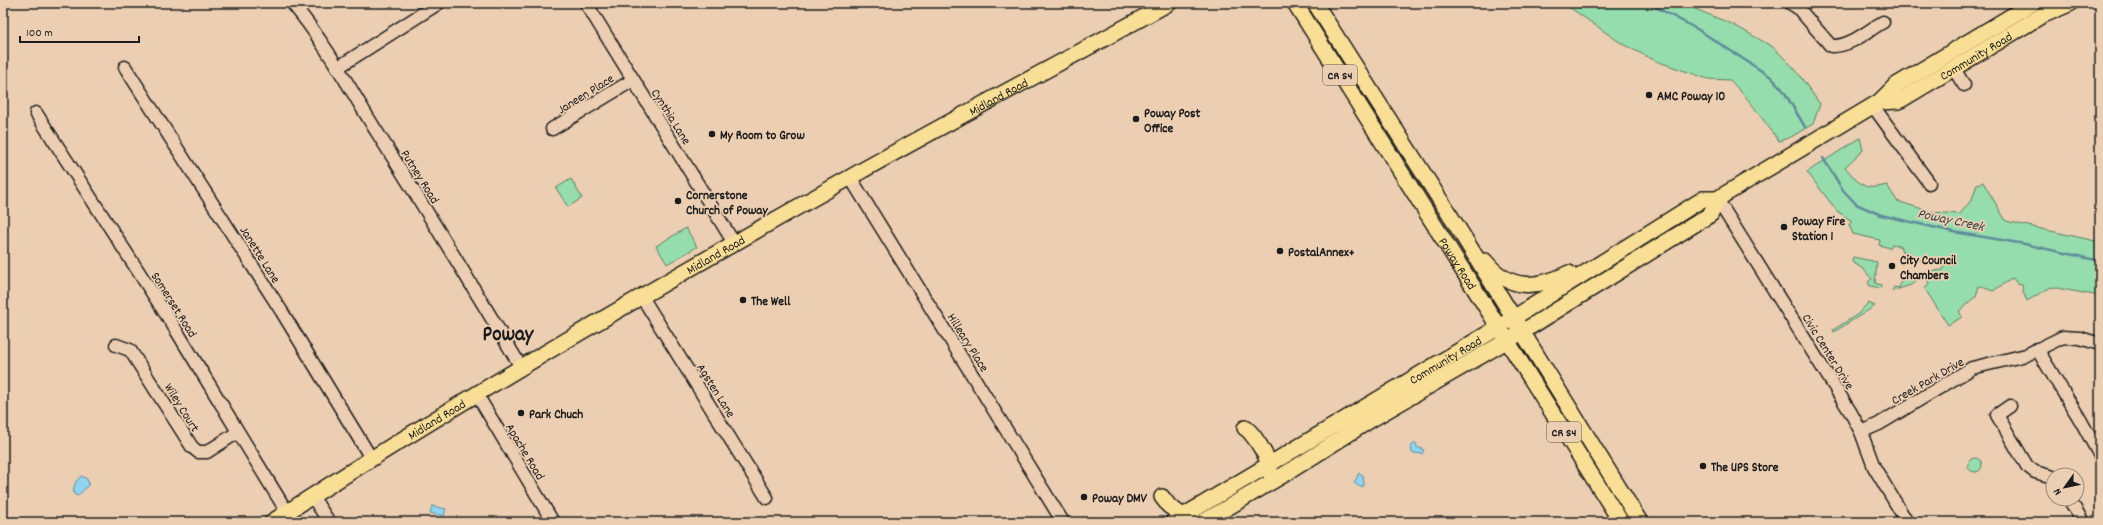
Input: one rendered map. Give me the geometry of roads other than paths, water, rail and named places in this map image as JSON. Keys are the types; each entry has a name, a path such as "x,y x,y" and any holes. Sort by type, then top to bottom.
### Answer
{"main road":[{"name":"Midland Road","path":"272,522 476,393 734,243 850,177 1169,3"},
{"name":"Poway Road","path":"1295,3 1621,522"},
{"name":"Poway Road","path":"1315,3 1458,228 1637,517"},
{"name":"Community Road","path":"1178,519 1342,419 1499,327 1703,199 1717,199 1876,104 1895,86 2033,3"},
{"name":"Community Road","path":"1876,104 1899,101 2041,16 2071,3"},
{"path":"1946,55 1948,72"},
{"path":"1343,79 1359,93 1385,132 1394,138 1402,139"},
{"path":"1386,147 1394,146 1403,152 1425,186 1447,211"},
{"name":"Community Road","path":"1203,522 1300,465 1342,438 1508,341 1711,214 1717,199"},
{"path":"1632,263 1635,251 1654,238 1663,224"},
{"path":"1458,228 1499,274 1516,283 1531,285 1552,282 1627,241 1641,237"},
{"path":"1342,438 1356,423 1384,404 1386,400 1383,395"},
{"path":"1300,465 1297,460 1299,455 1328,435 1342,419"},
{"path":"1199,522 1218,506 1269,474 1271,469 1270,463 1251,432 1246,428 1246,438 1256,460 1254,473"},
{"path":"1577,452 1586,453 1590,456 1614,494 1637,517"},
{"path":"1162,497 1178,519"}],"street":[{"name":"Putney Road","path":"292,3 303,16 337,68 429,215 521,367"},
{"path":"337,68 439,3"},
{"name":"Cynthia Lane","path":"586,3 734,243"},
{"path":"1790,3 1798,8 1831,46 1847,44 1883,22"},
{"name":"Janette Lane","path":"125,66 282,312 371,458"},
{"path":"1948,72 1964,84"},
{"name":"Janeen Place","path":"552,130 633,80"},
{"path":"1876,104 1929,183"},
{"name":"Somerset Road","path":"36,113 173,325 287,512"},
{"name":"Hilleary Place","path":"850,177 1063,522"},
{"name":"Civic Center Drive","path":"1717,199 1861,432 1874,467 1907,522"},
{"name":"Agsten Lane","path":"642,297 767,498"},
{"name":"Creek Park Drive","path":"1861,432 1880,424 1972,368 2007,361 2063,337 2080,338 2100,344"},
{"name":"Wiley Court","path":"116,345 130,350 192,447 198,452 207,452 238,432"},
{"path":"2037,349 2081,421 2100,456"},
{"name":"Apache Road","path":"476,393 553,522"},
{"path":"2010,406 1993,414 2030,470 2045,475"},
{"path":"312,496 329,522"},
{"path":"2074,507 2083,522"}],"water":[{"path":"1416,443 1417,447 1424,450 1422,454 1412,453 1411,446"},
{"path":"1359,473 1363,475 1364,486 1360,487 1354,483"},
{"path":"82,476 87,479 89,484 77,496 74,494 74,486 76,481"},
{"path":"432,506 446,509 444,516 430,513"}],"waterway":[{"name":"Poway Creek","path":"1648,3 1697,29 1771,77 1783,90 1805,127"},
{"name":"Poway Creek","path":"1823,158 1843,190 1856,204 1881,215 1954,232 2025,244 2100,261"}],"place":[{"name":"AMC Poway 10","path":"1649,95"},
{"name":"Poway Post Office","path":"1136,119"},
{"name":"My Room to Grow","path":"712,134"},
{"name":"Cornerstone Church of Poway","path":"678,201"},
{"name":"Poway Fire Station 1","path":"1784,227"},
{"name":"PostalAnnex+","path":"1280,251"},
{"name":"City Council Chambers","path":"1892,266"},
{"name":"The Well","path":"743,300"},
{"name":"Park Chuch","path":"521,413"},
{"name":"The UPS Store","path":"1703,466"},
{"name":"Poway DMV","path":"1084,497"}],"district":[{"name":"Poway","path":"508,333"}]}
